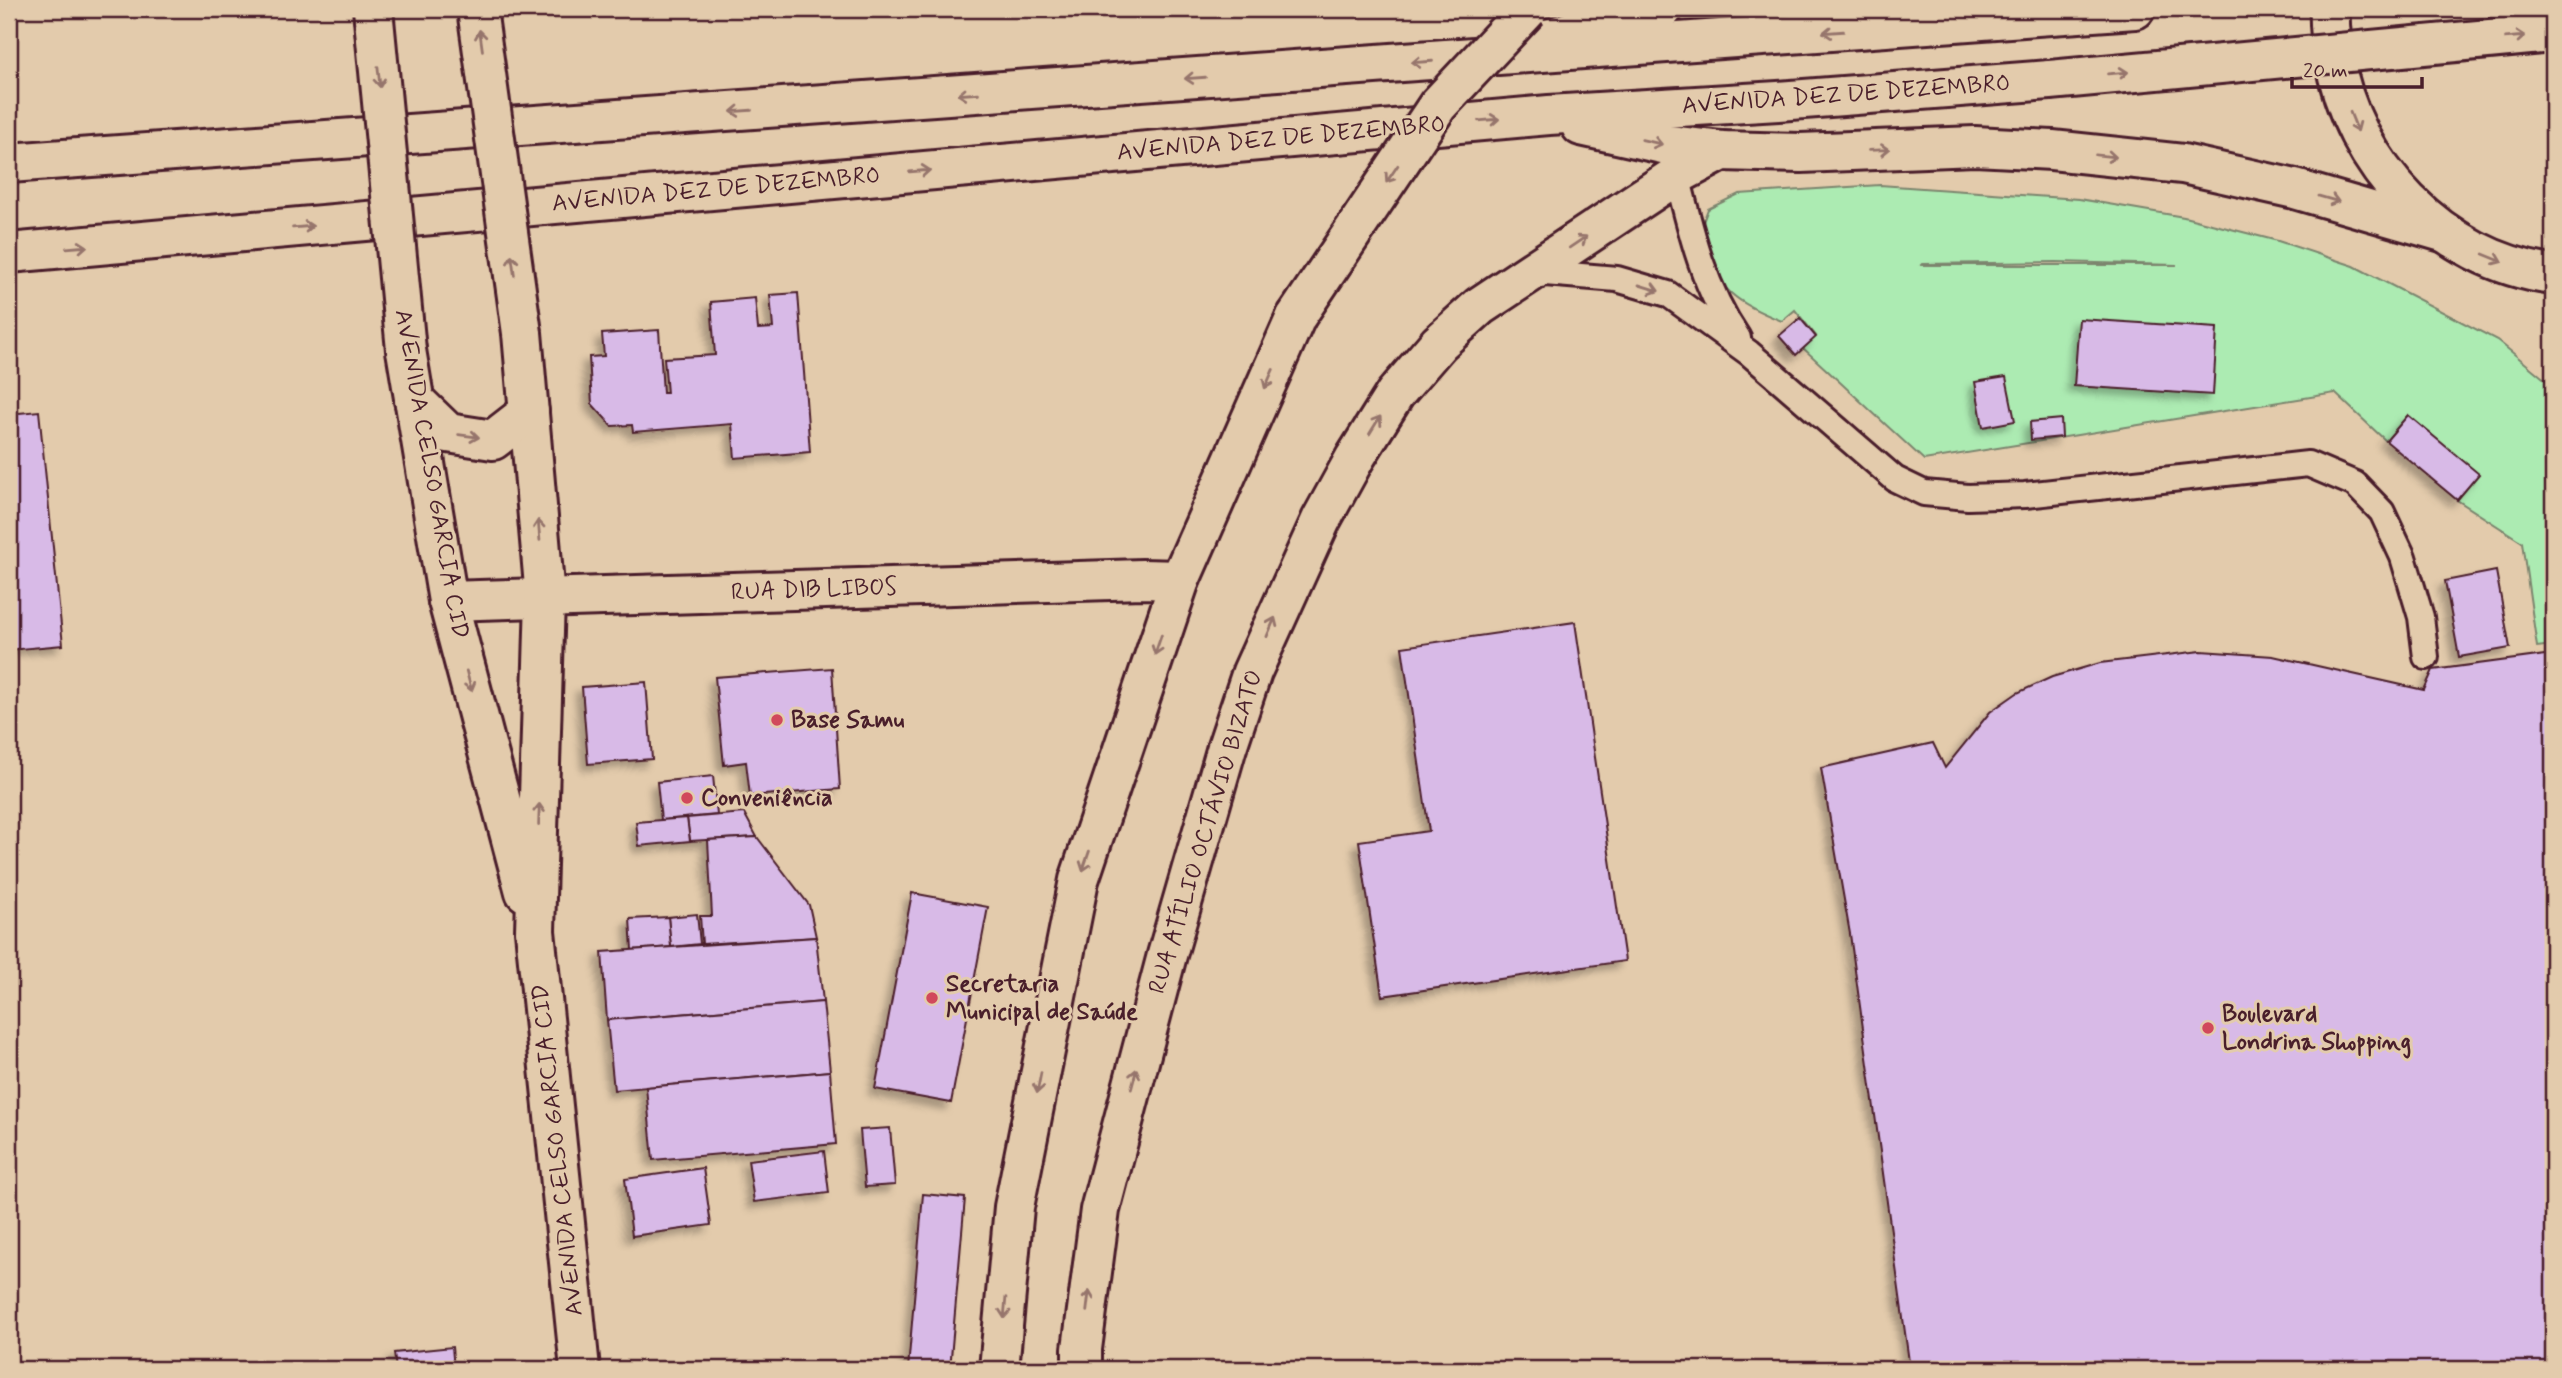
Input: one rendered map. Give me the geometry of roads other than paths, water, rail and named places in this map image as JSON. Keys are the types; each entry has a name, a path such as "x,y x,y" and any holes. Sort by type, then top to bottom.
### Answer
{"main road":[{"name":"AVENIDA CELSO GARCIA CID","path":"373,9 406,350 449,601 536,931"},
{"name":"AVENIDA CELSO GARCIA CID","path":"477,9 522,333 545,598 536,931 580,1369"},
{"path":"999,1369 1014,1208 1079,880 1180,580 1296,317 1438,105 1528,9"},
{"path":"1490,57 1611,18 1663,9"},
{"path":"9,163 2135,9"},
{"path":"2330,9 2329,24 2338,84 2362,141 2397,191 2443,232 2487,257 2547,279"},
{"name":"AVENIDA DEZ DE DEZEMBRO","path":"9,253 1538,116 2050,80 2553,33"},
{"path":"1538,116 1667,145 1722,151 1801,152 1975,146 2052,150 2183,164 2295,189 2443,232"},
{"name":"RUA ATÍLIO OCTÁVIO BIZATO","path":"1082,1369 1082,1349 1100,1210 1167,954 1227,747 1252,672 1321,520 1354,458 1395,394 1439,343 1480,306 1677,175 1722,151"},
{"path":"414,400 448,433 494,440 529,412"},
{"name":"RUA DIB LIBOS","path":"449,601 1180,580"}],"lane":[{"path":"1677,175 1694,248 1722,314 1749,354"},
{"path":"1533,272 1617,279 1668,294 1749,354 1895,479 1924,493 1968,497 2025,495 2308,464 2355,484 2382,512 2403,557 2421,617 2426,657"}],"place":[{"name":"Base Samu","path":"777,720"},
{"name":"Conveniência","path":"687,798"},
{"name":"Secretaria Municipal de Saúde","path":"932,998"},
{"name":"Boulevard Londrina Shopping","path":"2208,1028"}]}
